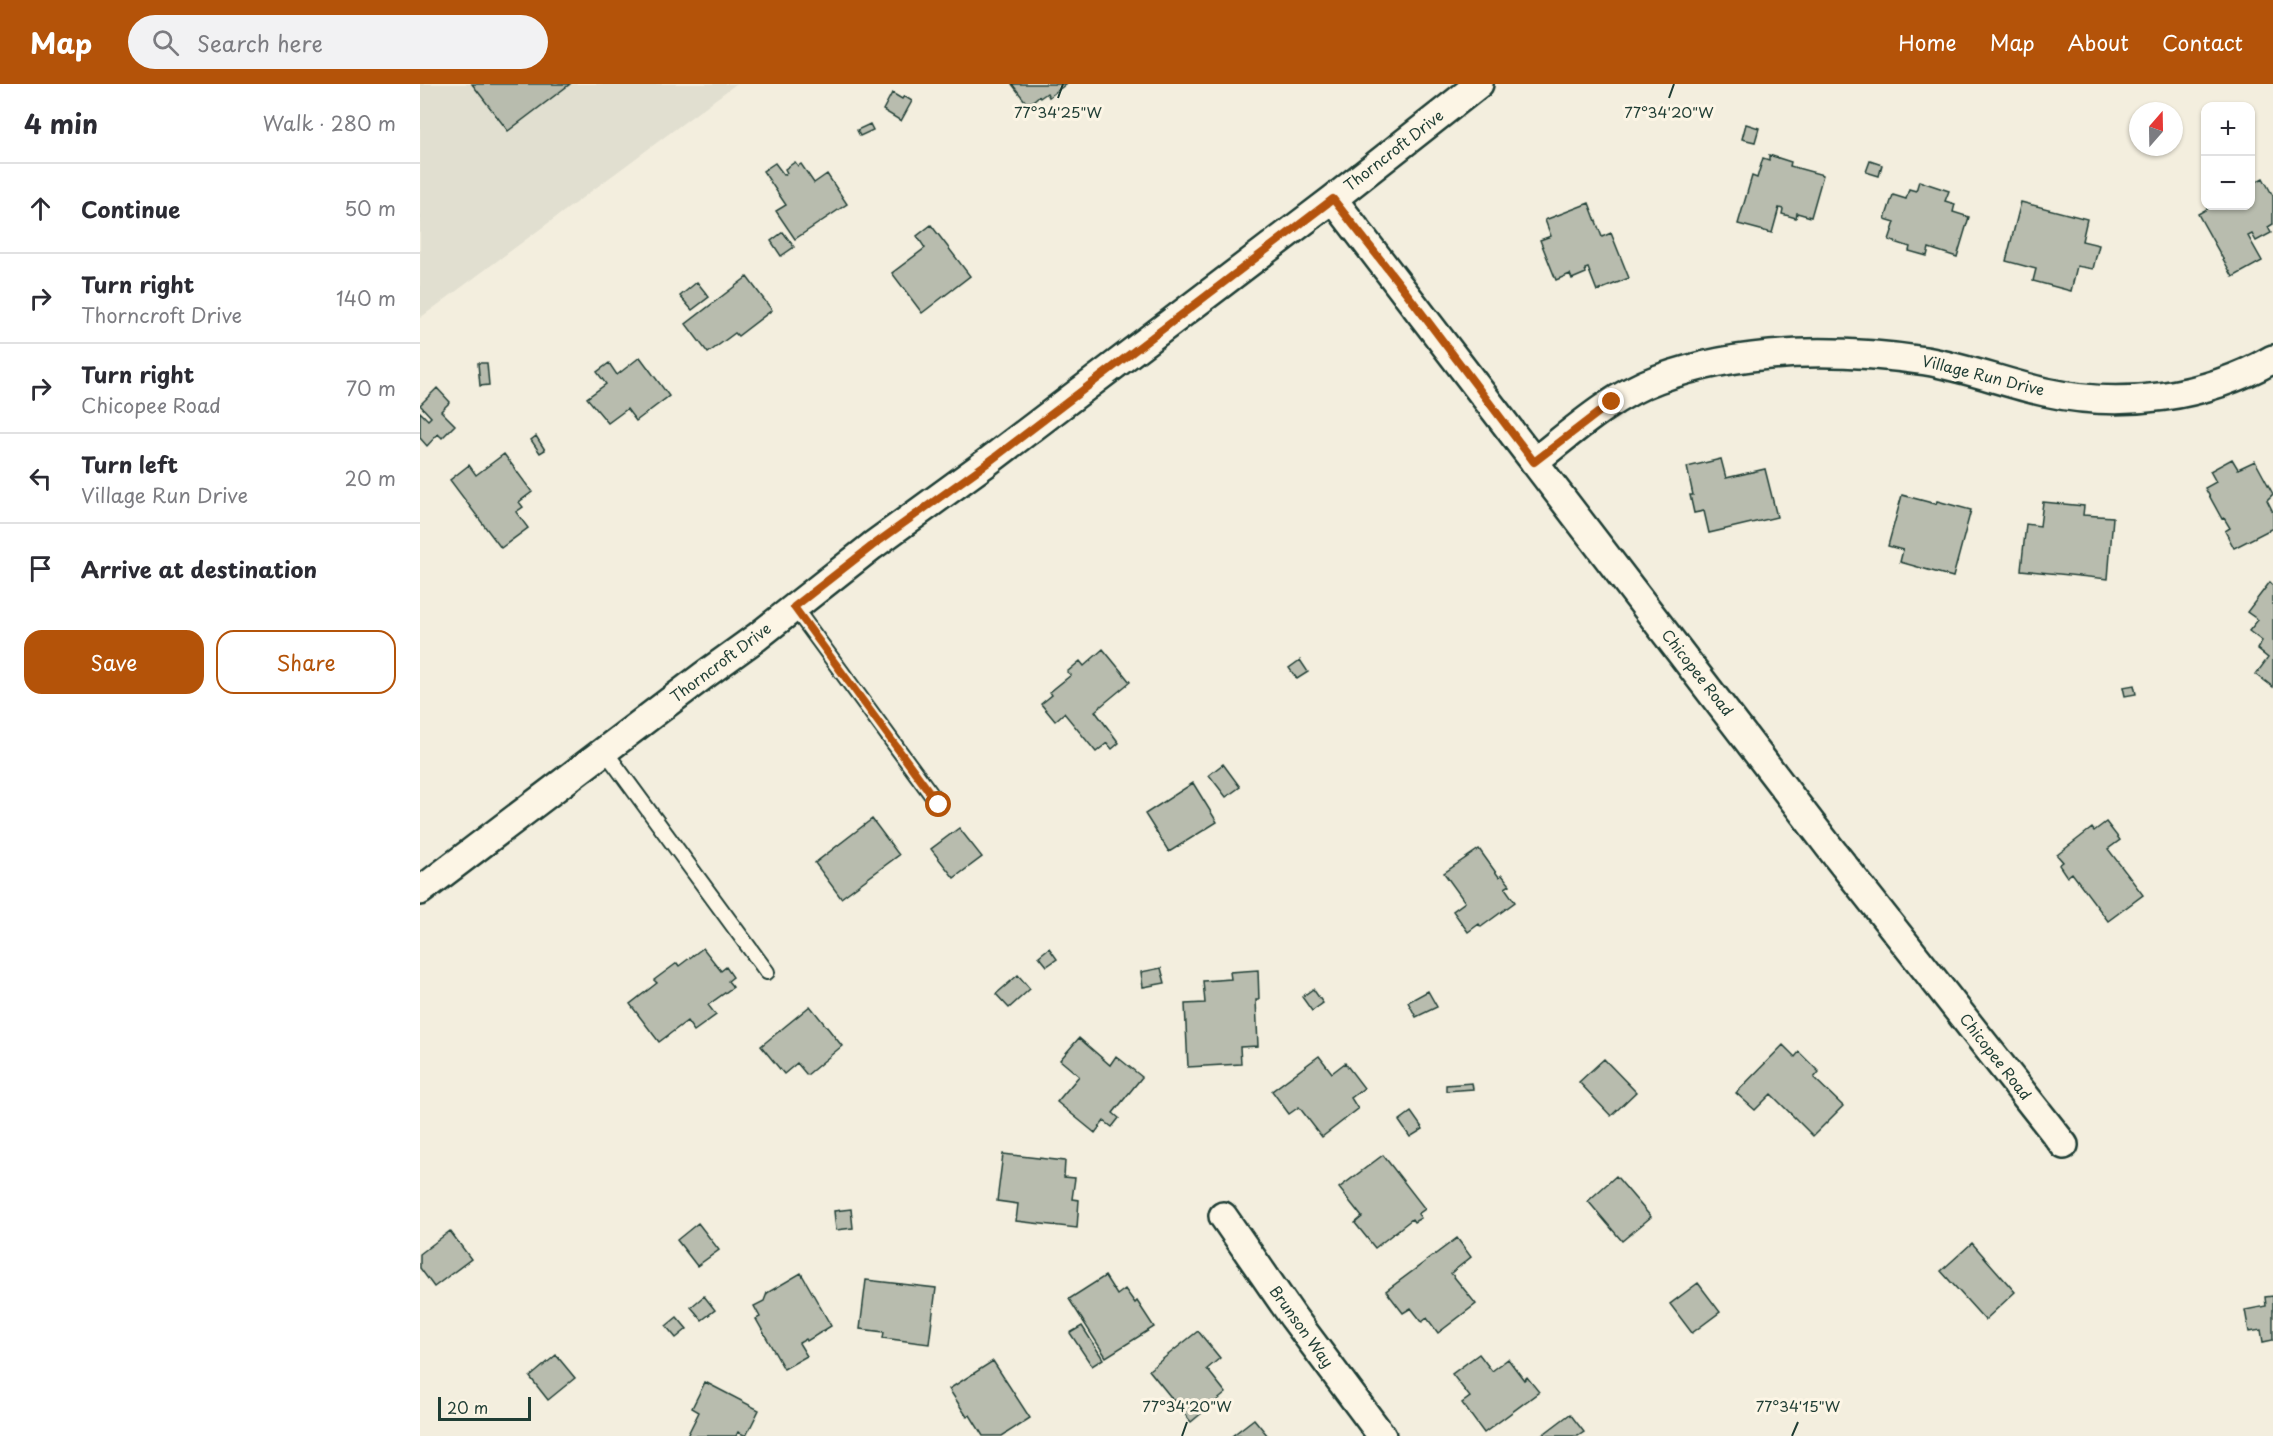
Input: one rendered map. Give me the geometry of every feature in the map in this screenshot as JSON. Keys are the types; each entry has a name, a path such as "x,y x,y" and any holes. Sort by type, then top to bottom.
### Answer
{"street":[{"name":"Thorncroft Drive","path":"420,891 872,546 986,464 1333,199 1479,84"},
{"name":"Chicopee Road","path":"1333,199 1830,848 2064,1145"},
{"name":"Village Run Drive","path":"1534,462 1612,402 1657,379 1728,360 1781,353 1861,354 1927,361 2067,396 2117,400 2150,399 2200,389 2257,368 2273,359"},
{"name":"Brunson Way","path":"1223,1216 1293,1317 1382,1436"}],"lane":[{"path":"794,607 939,805"},
{"path":"604,751 768,972"}],"shaded area":[{"path":"420,84 736,84 420,318"}],"building":[{"path":"472,84 570,84 508,131"},
{"path":"1012,84 1066,84 1049,97 1047,93 1040,98 1039,96 1028,105"},
{"path":"892,93 902,99 904,96 912,101 901,121 883,110"},
{"path":"870,124 873,130 860,136 857,130"},
{"path":"1746,124 1759,128 1755,142 1742,139"},
{"path":"1769,155 1791,162 1790,166 1823,175 1811,217 1797,213 1796,218 1782,214 1783,209 1779,208 1772,233 1738,224 1752,176 1757,178 1763,158 1769,160"},
{"path":"1870,161 1882,165 1879,176 1866,172"},
{"path":"795,162 798,166 801,164 814,183 827,174 847,204 795,239 776,211 786,205 763,171 775,163 784,175 787,173 785,169"},
{"path":"2263,178 2273,196 2273,224 2268,227 2271,233 2256,241 2252,234 2248,236 2262,261 2233,277 2198,214 2205,210 2255,210 2255,182"},
{"path":"1919,181 1949,191 1945,201 1955,204 1953,212 1969,217 1957,257 1929,248 1927,256 1909,251 1910,247 1889,240 1895,222 1885,219 1893,195 1906,199 1909,189 1916,191"},
{"path":"2021,202 2087,219 2082,241 2099,245 2093,269 2077,266 2071,291 2033,281 2036,269 2006,261"},
{"path":"1589,203 1602,237 1611,233 1629,278 1597,291 1588,268 1585,269 1586,273 1572,279 1570,274 1556,280 1540,240 1551,236 1545,220"},
{"path":"931,225 970,276 922,313 892,273 925,248 917,236"},
{"path":"783,232 794,247 781,256 771,241"},
{"path":"747,277 772,310 738,336 735,333 708,353 686,324"},
{"path":"697,282 709,297 692,310 680,296"},
{"path":"640,357 669,396 636,421 627,409 608,423 587,398 606,384 597,372 609,363 617,375"},
{"path":"478,363 487,363 489,385 480,386"},
{"path":"437,388 450,402 441,411 455,425 442,438 438,434 427,446 420,438 420,412 428,420 431,417 420,405"},
{"path":"536,436 545,450 540,453 531,440"},
{"path":"504,454 532,492 519,502 523,507 516,512 528,528 501,548 450,480 469,465 476,475"},
{"path":"1721,459 1726,478 1765,469 1777,517 1709,533 1704,511 1694,513 1687,467"},
{"path":"2232,459 2238,469 2255,461 2273,494 2267,500 2273,512 2273,528 2234,548 2225,531 2230,528 2224,518 2222,519 2205,488 2216,482 2210,471"},
{"path":"1902,495 1971,510 1953,577 1900,562 1903,550 1888,546"},
{"path":"2043,502 2084,506 2083,515 2113,517 2108,579 2021,570 2026,524 2040,526"},
{"path":"2270,582 2273,585 2273,687 2256,674 2268,658 2257,649 2262,641 2249,631 2258,620 2247,612"},
{"path":"1103,649 1130,682 1095,711 1119,743 1112,749 1107,743 1096,752 1064,713 1055,721 1041,704 1052,695 1050,692 1071,675 1067,672 1080,661 1084,666"},
{"path":"1300,660 1308,672 1297,679 1289,668"},
{"path":"2134,685 2136,694 2125,696 2123,687"},
{"path":"1223,764 1240,787 1226,797 1209,775"},
{"path":"1193,783 1217,822 1169,852 1145,814"},
{"path":"872,819 899,855 841,898 815,863"},
{"path":"2106,822 2120,840 2108,849 2143,895 2108,921 2072,873 2067,877 2059,865 2063,862 2057,855 2092,828 2094,831"},
{"path":"959,828 982,857 954,878 931,849"},
{"path":"1479,849 1499,877 1502,875 1510,885 1505,888 1515,902 1481,927 1479,924 1468,932 1453,911 1465,902 1444,873"},
{"path":"703,948 721,971 726,967 733,977 728,981 733,987 708,1005 716,1015 694,1031 687,1021 659,1042 630,1004 657,983 654,980 677,963 679,966"},
{"path":"1049,948 1057,959 1047,966 1039,956"},
{"path":"1161,968 1165,983 1143,987 1141,972"},
{"path":"1258,970 1259,1000 1256,1000 1258,1046 1240,1047 1241,1064 1188,1067 1185,1004 1205,1003 1203,981 1231,979 1230,972"},
{"path":"1018,975 1030,989 1009,1008 996,994"},
{"path":"1313,989 1323,1003 1312,1011 1302,997"},
{"path":"1428,991 1437,1007 1416,1017 1408,1002"},
{"path":"810,1006 842,1046 807,1075 797,1063 784,1074 761,1046"},
{"path":"1079,1038 1110,1065 1116,1056 1142,1077 1113,1113 1119,1118 1112,1127 1104,1121 1095,1133 1057,1102 1079,1076 1060,1060"},
{"path":"1783,1045 1795,1057 1799,1052 1819,1072 1814,1078 1843,1106 1813,1136 1771,1094 1755,1110 1736,1093"},
{"path":"1319,1056 1332,1073 1345,1063 1364,1088 1351,1098 1358,1109 1322,1137 1299,1107 1289,1114 1272,1091"},
{"path":"1604,1059 1636,1092 1611,1116 1579,1082"},
{"path":"1472,1083 1473,1089 1446,1091 1446,1085"},
{"path":"1411,1112 1423,1129 1410,1137 1399,1121"},
{"path":"1003,1154 1065,1161 1064,1177 1075,1178 1072,1199 1079,1200 1077,1228 1016,1221 1018,1204 997,1201"},
{"path":"1383,1155 1425,1209 1418,1214 1421,1218 1414,1222 1412,1219 1375,1248 1355,1223 1362,1217 1339,1188"},
{"path":"1616,1176 1651,1217 1622,1241 1588,1201"},
{"path":"851,1209 853,1228 836,1230 834,1211"},
{"path":"698,1223 719,1250 697,1266 677,1240"},
{"path":"450,1231 471,1259 434,1287 420,1268 420,1254"},
{"path":"1457,1238 1471,1257 1451,1273 1476,1304 1438,1333 1427,1318 1422,1322 1411,1308 1403,1313 1386,1291"},
{"path":"1972,1243 2015,1292 1985,1320 1941,1271"},
{"path":"801,1273 831,1326 807,1341 806,1339 799,1343 807,1356 784,1369 756,1319 760,1317 754,1306 764,1301 767,1293"},
{"path":"1105,1276 1117,1295 1125,1289 1135,1303 1137,1301 1154,1327 1106,1357 1069,1299"},
{"path":"866,1280 936,1288 929,1344 883,1338 884,1332 860,1329"},
{"path":"1698,1283 1720,1312 1692,1333 1670,1304"},
{"path":"704,1296 715,1310 702,1320 691,1307"},
{"path":"2273,1296 2273,1340 2263,1342 2261,1330 2249,1332 2245,1310 2266,1306 2265,1297"},
{"path":"677,1317 687,1329 676,1338 666,1326"},
{"path":"1082,1326 1103,1359 1092,1366 1070,1333"},
{"path":"1198,1331 1220,1358 1207,1369 1226,1393 1191,1422 1149,1370"},
{"path":"1479,1354 1492,1371 1508,1359 1524,1380 1527,1377 1539,1392 1484,1433 1462,1403 1470,1397 1452,1374"},
{"path":"556,1355 575,1378 548,1400 530,1377"},
{"path":"993,1361 1030,1418 1002,1436 983,1436 970,1415 967,1417 949,1389"},
{"path":"705,1382 759,1410 746,1436 738,1432 736,1436 687,1436 699,1412 692,1408"},
{"path":"1570,1414 1584,1432 1578,1436 1541,1436"},
{"path":"1254,1419 1268,1436 1232,1436"}],"route":[{"path":"939,805 794,607 872,546 986,464 1333,199 1534,462 1612,402"}]}
